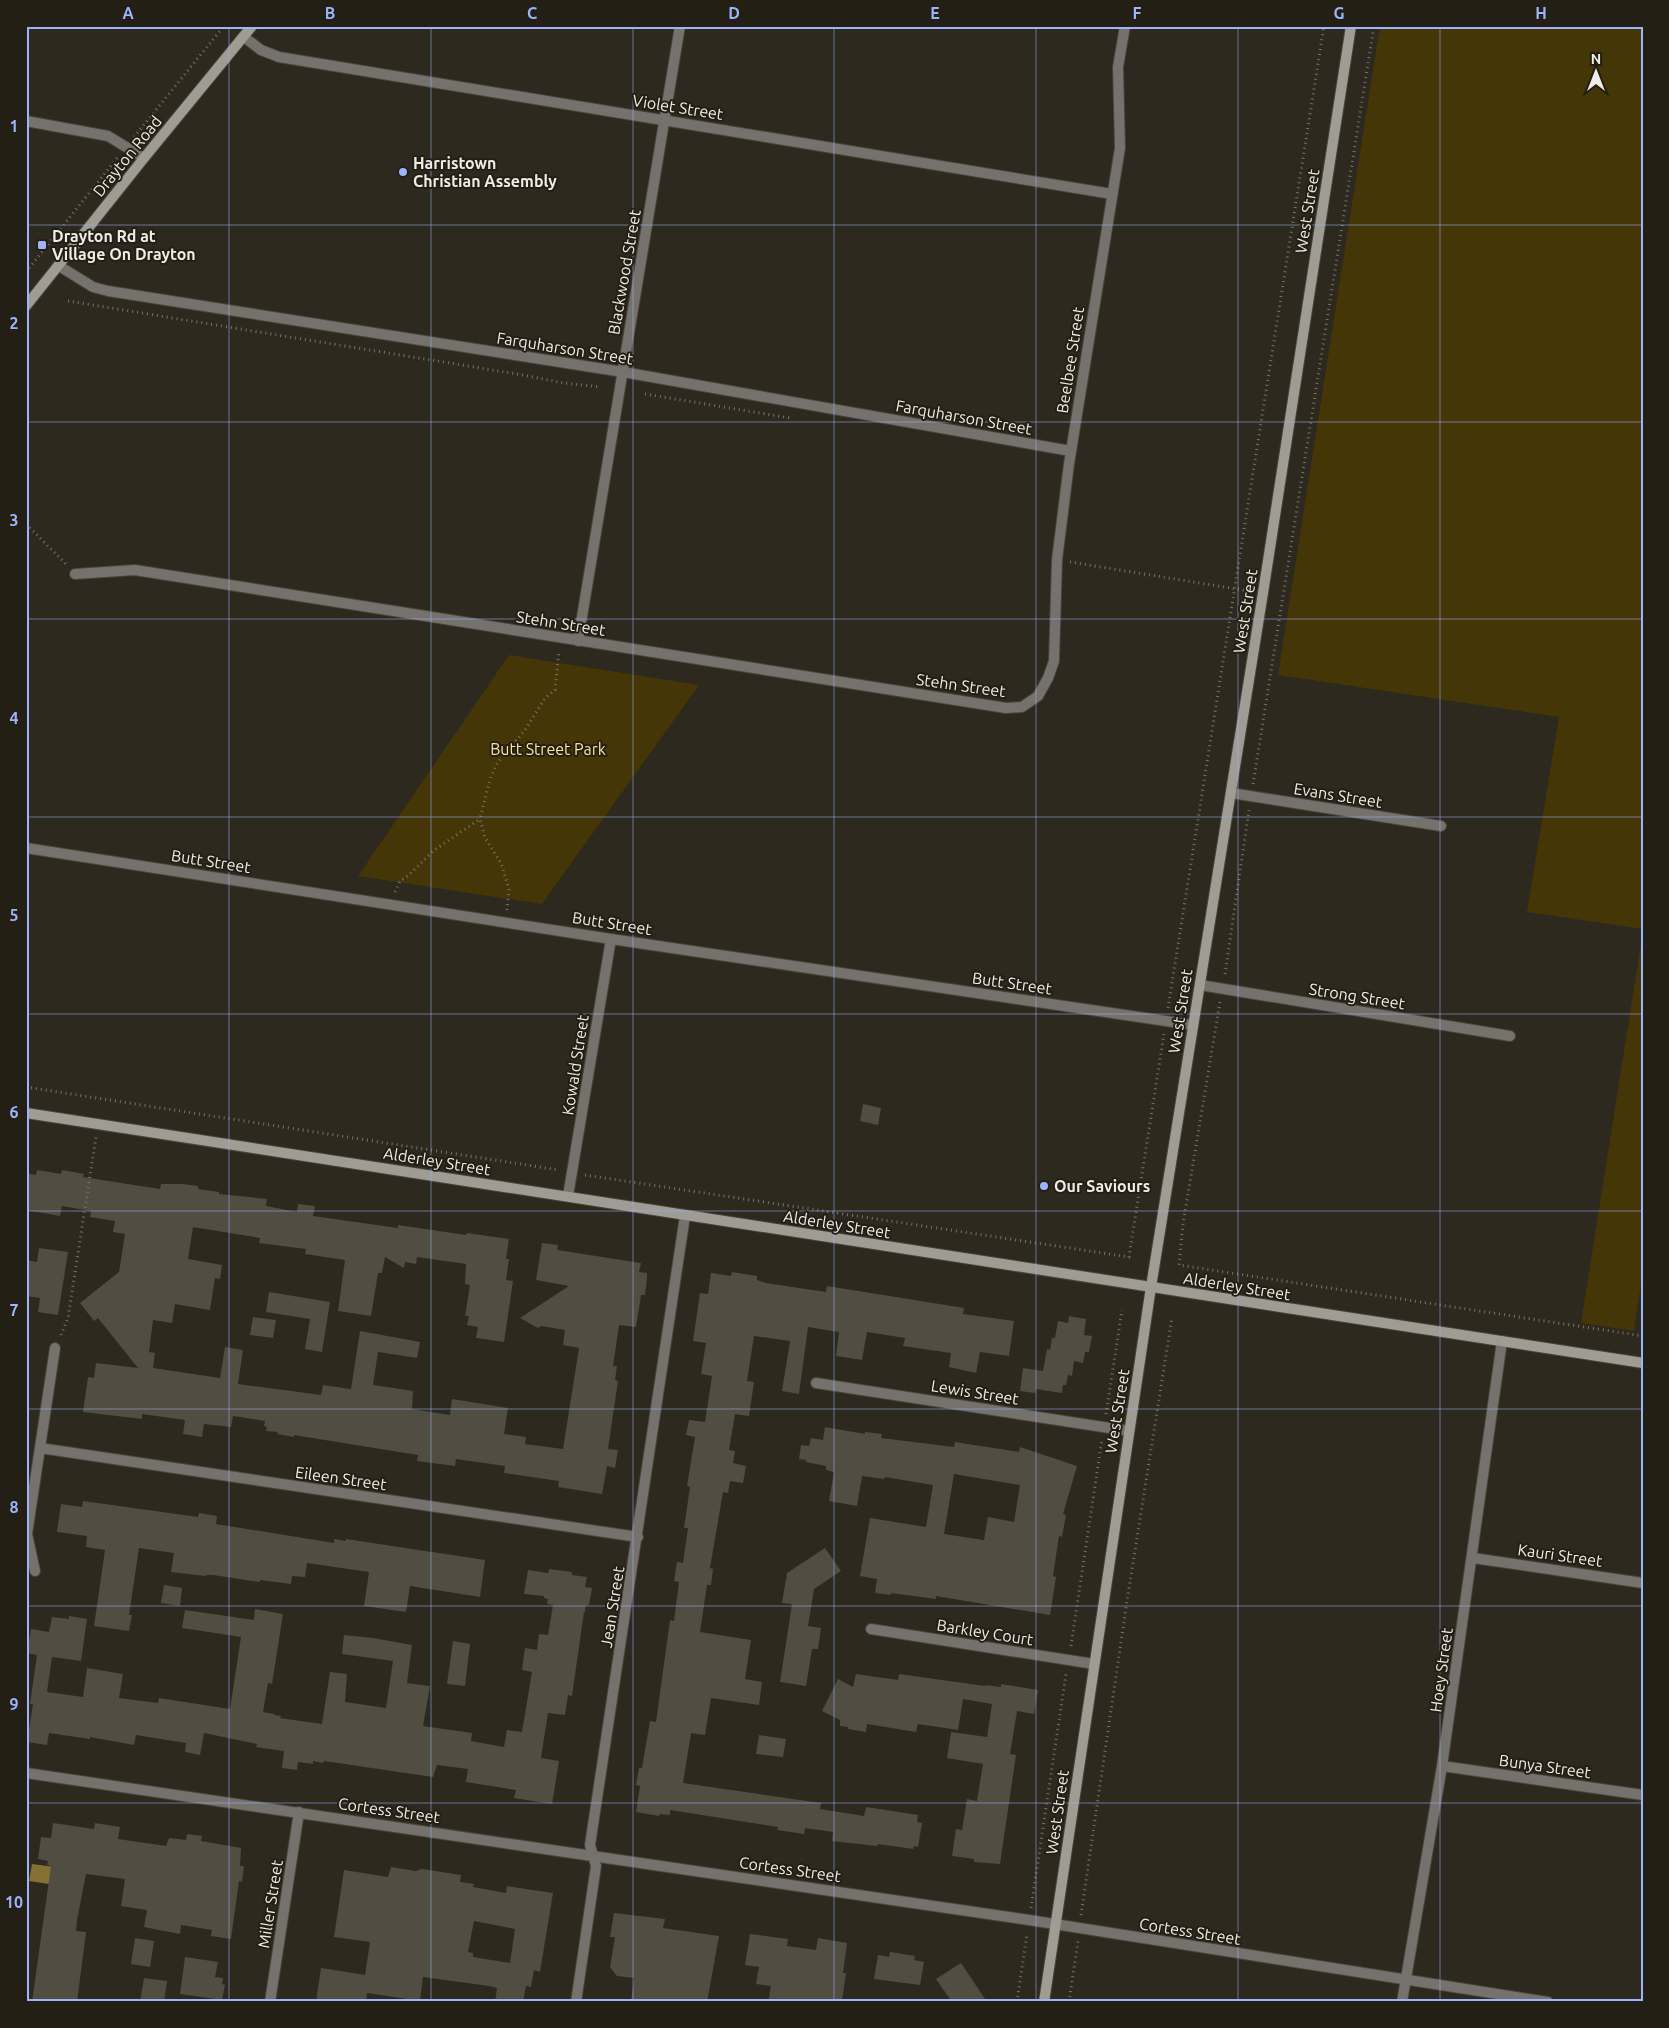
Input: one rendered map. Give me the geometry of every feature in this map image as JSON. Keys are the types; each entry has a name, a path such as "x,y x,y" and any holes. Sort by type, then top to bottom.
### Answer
{"main road":[{"name":"Drayton Road","path":"26,306 252,26"},
{"name":"West Street","path":"1044,2002 1151,1288 1263,593 1351,26"},
{"name":"Alderley Street","path":"26,1113 1643,1363"}],"street":[{"name":"Blackwood Street","path":"578,641 680,26"},
{"name":"Beelbee Street","path":"1038,696 1048,678 1054,661 1057,560 1071,451 1120,148 1118,68 1125,26"},
{"name":"Violet Street","path":"244,37 261,50 280,57 1112,194"},
{"path":"26,121 108,136 144,158"},
{"name":"Farquharson Street","path":"59,266 93,287 108,291 623,372 1071,451"},
{"name":"Stehn Street","path":"75,574 136,570 1006,708 1022,708 1038,696"},
{"name":"Evans Street","path":"1231,793 1441,826"},
{"name":"Butt Street","path":"26,848 611,939 1193,1025"},
{"name":"Kowald Street","path":"568,1196 611,939"},
{"name":"Strong Street","path":"1200,985 1510,1036"},
{"name":"Jean Street","path":"576,2002 596,1866 590,1845 685,1216"},
{"name":"Hoey Street","path":"1402,2002 1442,1766 1473,1558 1502,1341"},
{"path":"35,1571 27,1534 55,1348"},
{"name":"Lewis Street","path":"816,1383 1129,1431"},
{"name":"Eileen Street","path":"40,1448 638,1537"},
{"name":"Kauri Street","path":"1473,1558 1643,1583"},
{"name":"Barkley Court","path":"871,1629 1094,1664"},
{"name":"Bunya Street","path":"1442,1766 1643,1795"},
{"name":"Cortess Street","path":"26,1773 1029,1920 1548,2002"},
{"name":"Miller Street","path":"270,2002 299,1812"}],"path":[{"path":"26,272 224,26"},
{"path":"26,1087 1129,1258 1324,26"},
{"path":"1374,26 1222,989 1183,1224 1179,1264 1643,1336"},
{"path":"68,301 600,388"},
{"path":"26,524 75,574"},
{"path":"1057,560 1263,593"},
{"path":"506,922 508,889 500,863 485,838 480,819 490,779 498,762 525,730 545,698 554,690 561,638"},
{"path":"393,904 395,890 400,881 409,875 433,851 480,819"},
{"path":"55,1348 68,1318 98,1124"},
{"path":"1017,2002 1122,1310"},
{"path":"1069,2002 1124,1620 1172,1317"}],"green space":[{"path":"1380,26 1643,26 1643,929 1527,912 1559,717 1278,675"},
{"name":"Butt Street Park","path":"509,655 699,685 542,904 358,876"},
{"path":"1643,931 1643,1271 1634,1331 1581,1323"}],"shaded area":[{"path":"32,1864 55,1867 55,1885 29,1881"}],"building":[{"path":"863,1104 881,1108 878,1125 860,1121"},
{"path":"37,1170 61,1174 62,1170 84,1174 83,1177 160,1189 161,1184 198,1186 198,1189 219,1192 219,1194 267,1199 266,1206 297,1212 298,1204 315,1206 313,1216 398,1228 398,1225 509,1239 506,1259 509,1259 506,1280 513,1281 504,1342 476,1338 478,1327 467,1325 469,1316 465,1316 470,1285 465,1284 466,1264 417,1257 416,1264 405,1262 404,1268 385,1257 382,1273 378,1273 371,1316 338,1311 345,1260 305,1254 306,1249 259,1243 260,1238 193,1227 188,1259 222,1265 220,1279 215,1278 210,1310 175,1304 172,1323 153,1320 149,1352 155,1353 153,1368 220,1378 225,1347 243,1350 238,1384 321,1395 323,1385 351,1389 360,1331 420,1342 417,1358 378,1352 373,1385 413,1391 412,1409 450,1415 452,1399 508,1408 504,1434 526,1437 525,1444 563,1449 579,1348 563,1345 565,1330 541,1326 538,1328 520,1318 569,1286 536,1280 542,1243 558,1245 557,1250 641,1263 639,1272 647,1273 647,1278 645,1295 641,1295 636,1327 619,1325 613,1366 617,1366 615,1380 618,1381 608,1449 618,1450 615,1468 607,1466 602,1494 558,1487 559,1481 504,1473 505,1466 456,1459 455,1466 417,1461 418,1455 294,1435 294,1437 277,1434 278,1432 266,1431 265,1421 233,1416 231,1427 204,1424 202,1437 183,1434 185,1420 142,1414 142,1419 83,1412 88,1377 94,1378 96,1363 138,1368 98,1318 94,1321 80,1303 119,1272 125,1234 113,1232 115,1221 90,1217 91,1211 62,1206 60,1216 26,1210 26,1173 36,1175"},
{"path":"39,1248 68,1252 58,1315 38,1312 40,1298 26,1296 26,1260 37,1262"},
{"path":"732,1272 757,1276 757,1280 766,1283 826,1292 827,1286 964,1308 963,1314 1014,1321 1009,1356 980,1352 976,1373 949,1367 951,1353 903,1346 905,1338 867,1332 862,1360 836,1356 839,1332 808,1327 799,1394 782,1391 790,1341 754,1336 747,1381 754,1382 749,1416 735,1414 729,1450 735,1451 733,1463 746,1466 743,1483 730,1481 728,1493 723,1492 710,1568 713,1569 711,1585 707,1585 700,1632 751,1640 745,1679 762,1682 759,1705 711,1698 705,1735 691,1733 683,1783 821,1803 820,1809 864,1816 866,1807 918,1815 917,1822 922,1823 918,1847 914,1846 913,1849 878,1844 877,1846 832,1841 833,1832 805,1828 804,1834 777,1830 778,1827 670,1810 670,1815 660,1814 659,1816 636,1812 640,1786 636,1785 639,1768 642,1768 650,1721 656,1722 670,1620 674,1621 679,1582 674,1581 677,1562 683,1563 688,1528 684,1528 690,1487 687,1486 695,1437 686,1435 689,1420 705,1422 712,1376 701,1374 706,1343 693,1341 700,1293 708,1294 711,1273 731,1276"},
{"path":"269,1292 330,1302 322,1352 305,1349 310,1319 266,1312"},
{"path":"1069,1316 1086,1319 1084,1335 1092,1336 1089,1352 1085,1352 1083,1363 1074,1361 1072,1376 1068,1375 1066,1385 1063,1385 1062,1393 1036,1389 1035,1393 1020,1391 1023,1368 1043,1371 1047,1349 1050,1350 1052,1338 1055,1338 1058,1321 1068,1323"},
{"path":"253,1317 276,1320 273,1338 250,1335"},
{"path":"825,1427 865,1434 865,1432 882,1434 881,1438 954,1447 955,1442 1019,1452 1020,1447 1077,1466 1063,1514 1066,1515 1062,1537 1059,1536 1053,1576 1056,1577 1050,1615 936,1596 936,1599 891,1593 891,1595 875,1593 877,1579 860,1576 870,1518 926,1527 933,1485 885,1477 884,1479 862,1476 857,1506 829,1501 834,1472 826,1470 826,1466 799,1459 801,1445 809,1446 811,1438 823,1440","holes":["954,1474 1020,1485 1014,1522 988,1517 984,1540 944,1534"]},
{"path":"83,1501 198,1517 199,1513 217,1516 216,1524 334,1543 334,1539 346,1541 346,1539 485,1560 480,1597 410,1586 406,1612 364,1606 369,1572 307,1563 305,1577 292,1576 291,1584 260,1580 260,1582 213,1575 171,1572 174,1553 139,1548 129,1615 132,1615 129,1631 94,1626 105,1550 86,1547 87,1536 57,1532 61,1504 82,1507"},
{"path":"825,1548 841,1571 814,1589 808,1626 821,1628 818,1649 812,1649 806,1686 780,1682 792,1604 782,1603 787,1573"},
{"path":"549,1569 572,1572 572,1575 587,1577 585,1587 592,1588 589,1605 586,1605 584,1612 572,1696 568,1695 565,1715 548,1713 541,1758 559,1761 552,1804 514,1798 516,1790 466,1782 468,1769 437,1765 433,1777 324,1761 323,1763 313,1761 313,1764 298,1762 297,1770 282,1768 284,1751 256,1747 257,1744 204,1733 200,1755 185,1752 186,1743 136,1735 134,1745 90,1737 90,1739 49,1733 47,1745 27,1742 33,1704 30,1704 37,1655 27,1653 31,1629 49,1632 52,1617 69,1619 69,1616 87,1619 81,1661 52,1657 47,1692 83,1697 87,1668 123,1674 119,1698 158,1703 159,1698 230,1709 241,1637 182,1628 185,1610 254,1620 255,1609 283,1614 272,1684 268,1683 263,1712 281,1716 280,1718 322,1724 330,1672 347,1674 345,1702 386,1708 393,1661 342,1654 344,1635 373,1638 412,1645 407,1683 430,1686 423,1726 472,1733 471,1741 504,1747 507,1730 522,1732 532,1672 522,1670 525,1648 537,1650 539,1634 548,1635 553,1605 547,1604 548,1599 544,1598 544,1596 524,1594 528,1570 548,1573"},
{"path":"164,1585 182,1588 180,1606 161,1603"},
{"path":"453,1641 470,1644 465,1686 447,1684"},
{"path":"856,1674 898,1680 899,1674 985,1686 1001,1687 1001,1684 1038,1690 1034,1714 1017,1711 1010,1754 1016,1755 1000,1864 974,1862 974,1859 952,1856 956,1829 962,1830 967,1799 977,1801 983,1764 947,1758 951,1732 987,1737 992,1704 963,1699 958,1730 918,1724 916,1732 867,1724 866,1732 848,1729 848,1727 840,1726 840,1720 822,1711 838,1679 853,1687"},
{"path":"759,1735 786,1739 783,1757 756,1754"},
{"path":"53,1823 94,1829 95,1823 120,1827 118,1839 166,1846 169,1838 186,1840 187,1834 202,1836 201,1841 241,1848 240,1866 244,1866 242,1882 239,1881 231,1939 211,1936 212,1930 181,1925 180,1934 144,1927 147,1910 121,1906 125,1879 86,1874 76,1931 86,1932 77,2002 32,2002 51,1866 47,1865 48,1861 38,1859 41,1837 51,1838"},
{"path":"391,1867 416,1871 422,1869 461,1875 460,1882 474,1884 473,1887 506,1893 507,1886 553,1893 540,1972 534,1970 531,1987 526,1986 523,2002 495,2002 497,1988 489,1986 423,1977 420,2001 367,1993 366,2002 316,2002 321,1968 365,1975 370,1942 334,1937 344,1870 388,1877","holes":["474,1921 515,1929 510,1963 473,1957 473,1953 468,1952"]},
{"path":"614,1913 665,1919 663,1928 719,1936 707,2002 631,2002 634,1978 617,1976 610,1967 615,1937 610,1937"},
{"path":"750,1934 788,1939 787,1946 816,1950 818,1938 847,1943 843,1973 846,1973 842,2000 834,1999 834,2002 768,2002 771,1986 756,1984 759,1967 745,1965"},
{"path":"135,1938 154,1941 150,1967 131,1964"},
{"path":"890,1952 915,1956 914,1960 924,1962 920,1985 874,1979 878,1955 889,1957"},
{"path":"185,1957 218,1962 215,1977 223,1978 222,1984 225,1985 222,2000 180,1994"},
{"path":"961,1963 987,2002 952,2002 936,1979"},
{"path":"144,1978 167,1981 164,2002 140,2002"}],"place":[{"name":"Harristown Christian Assembly","path":"403,172"},
{"name":"Drayton Rd at Village On Drayton","path":"42,245"},
{"name":"Our Saviours","path":"1044,1186"}]}
